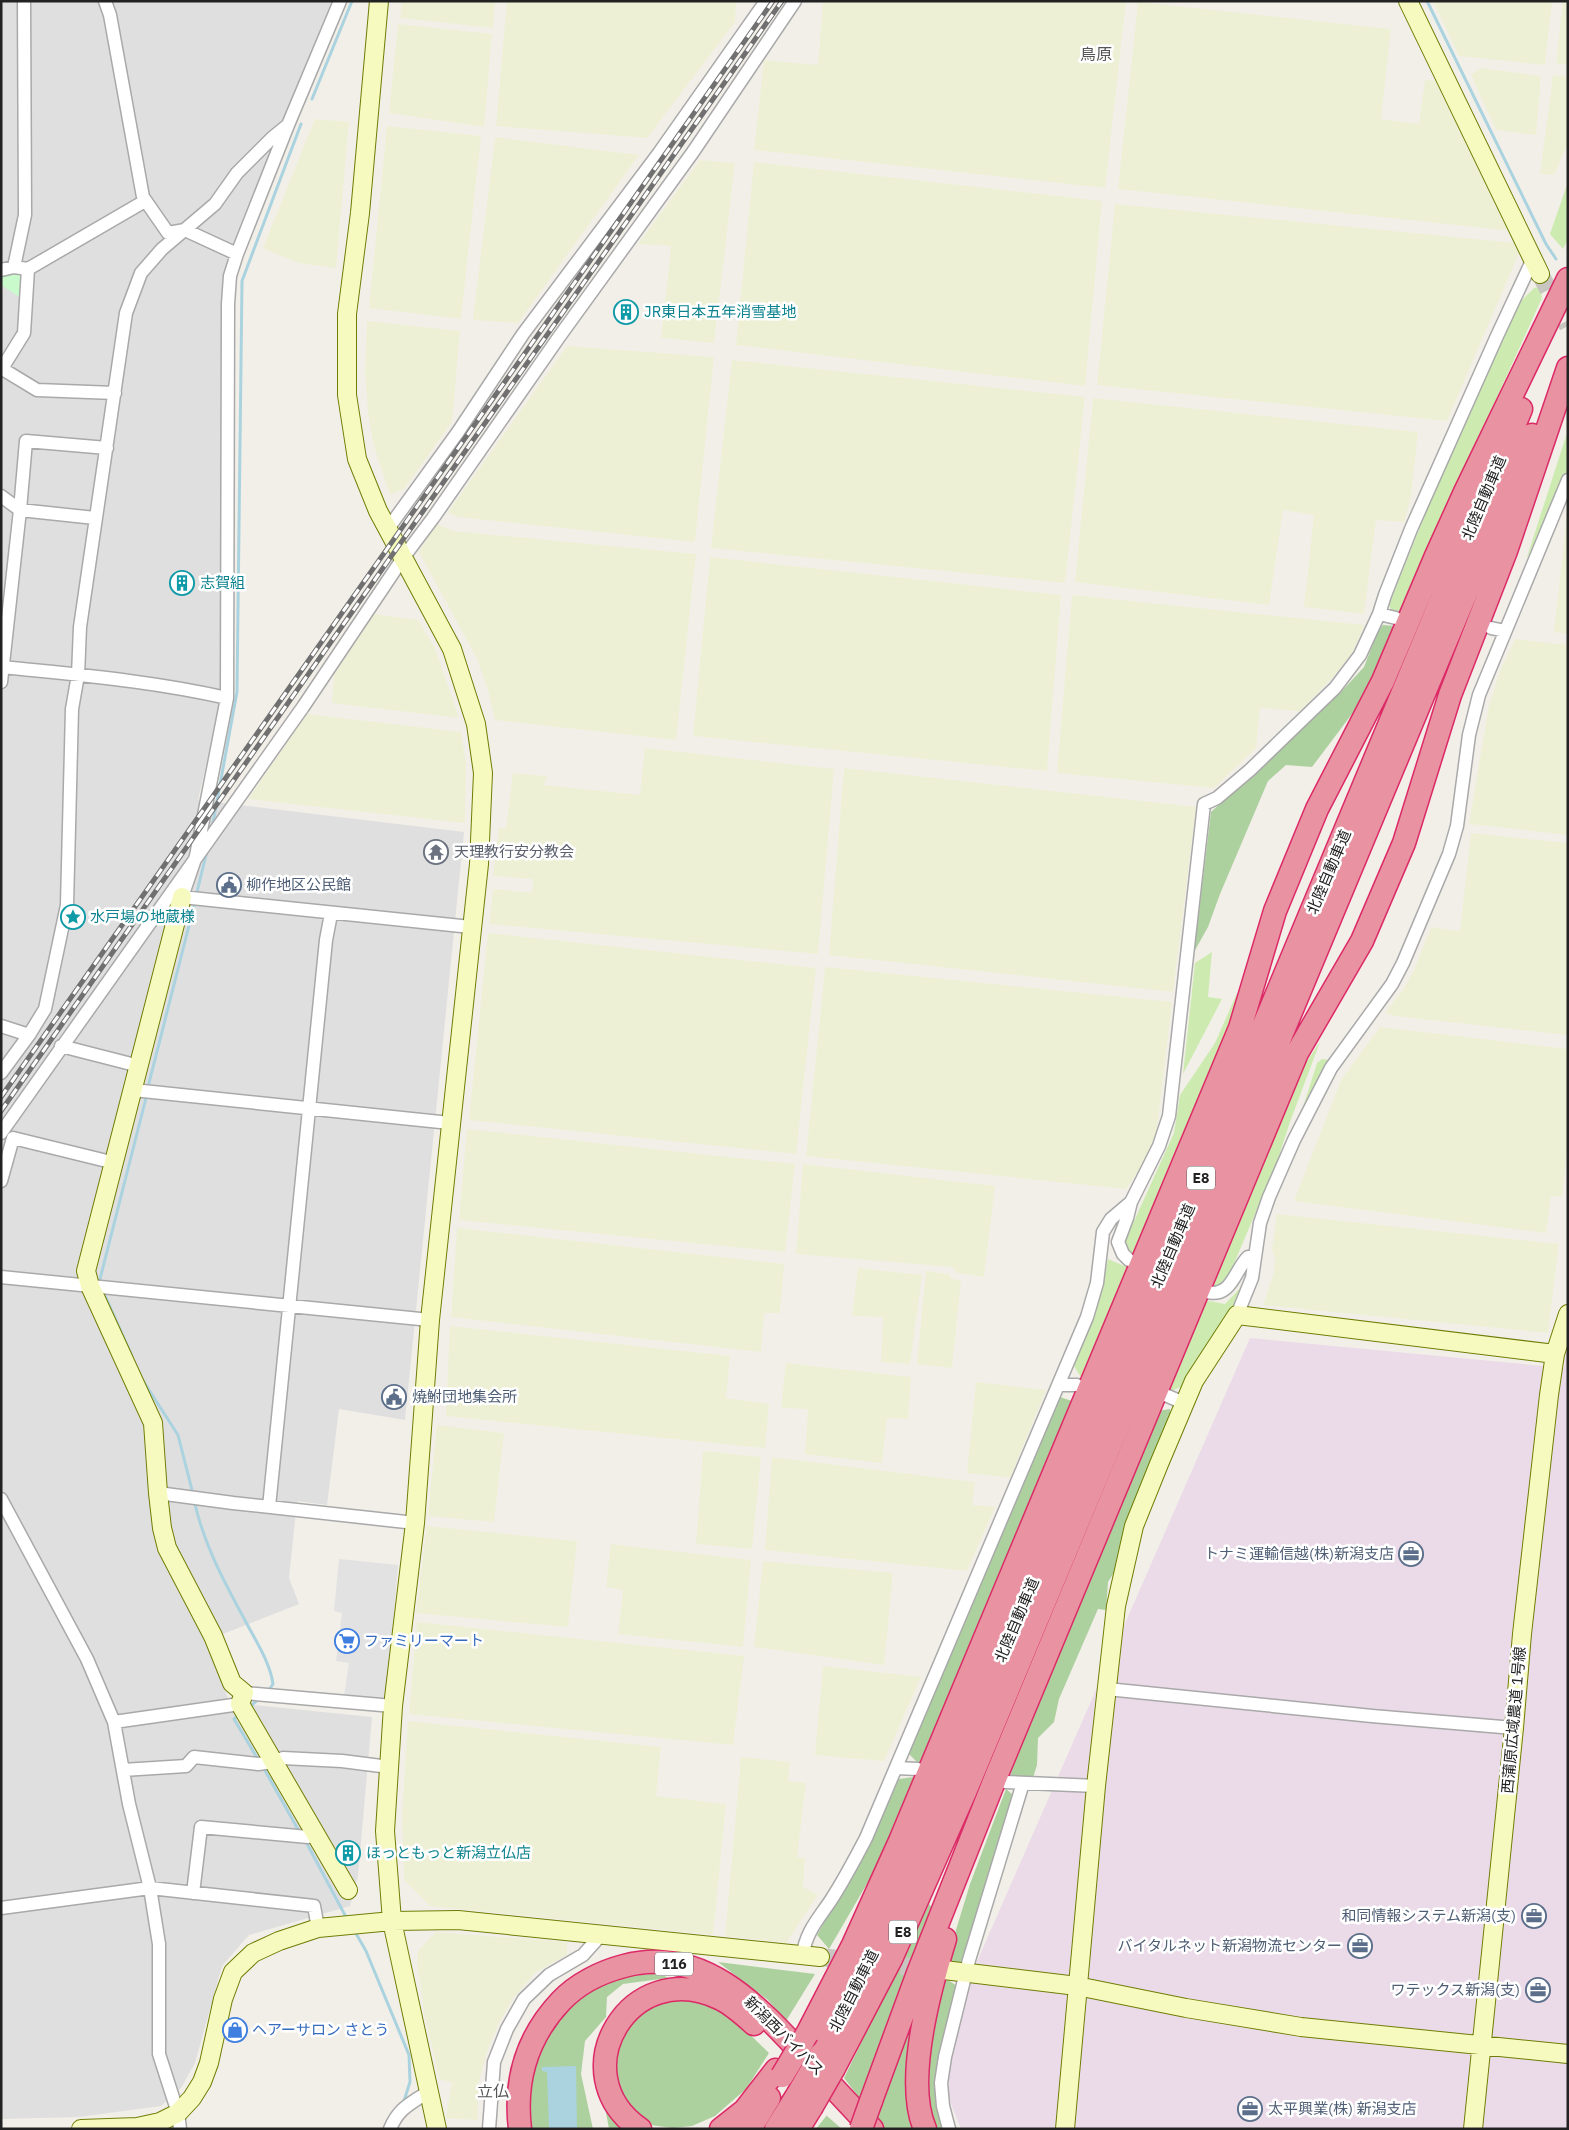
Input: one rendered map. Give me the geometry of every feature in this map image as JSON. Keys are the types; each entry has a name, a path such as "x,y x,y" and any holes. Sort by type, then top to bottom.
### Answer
{"highway":[{"path":"750,2129 779,2072 804,2032 875,1897 1240,1028 1275,911 1317,808 1383,681 1462,500 1568,279"},
{"name":"北陸自動車道","path":"828,2061 925,1838 1568,296"},
{"name":"北陸自動車道","path":"776,2129 804,2101 828,2061 862,2017 894,1951 965,1792 1568,349"},
{"path":"861,2129 918,1973 1001,1778 1297,1053 1362,941 1404,843 1450,695 1506,551 1568,368"},
{"path":"925,2129 919,2105 917,2085 922,2037 930,1995 940,1956 1001,1778"},
{"name":"新潟西バイパス","path":"520,2129 518,2105 521,2076 530,2046 546,2019 564,1998 590,1980 616,1968 647,1962 663,1962 693,1968 725,1982 741,1993 776,2025 872,2129"},
{"path":"640,2129 625,2116 613,2099 607,2083 606,2066 612,2033 621,2018 634,2005 648,1996 666,1990 684,1989 702,1992 721,1999 739,2010 768,2037 852,2129"},
{"path":"721,2129 746,2110 779,2072"},
{"name":"北陸自動車道","path":"798,2129 804,2101"}],"street":[{"path":"14,268 24,215 24,1"},
{"path":"105,1 110,15 135,159 145,201 168,232 185,230 237,254"},
{"path":"340,1 288,125 230,276 228,304 227,698 196,856 182,898 86,1271 90,1286 153,1423 158,1493 162,1528 167,1548 213,1636 232,1683 242,1698 274,1762 348,1890"},
{"path":"379,1 360,212 347,314 347,396 357,459 387,530 452,649 476,724 483,773 479,864 470,927 430,1320 414,1522 393,1706 385,1831 392,1921 437,2129"},
{"path":"387,530 458,432 523,334 659,153 766,1"},
{"path":"1,1133 303,708 403,558 559,337 693,152 795,1"},
{"path":"1129,1260 1119,1248 1118,1242 1127,1218 1130,1202 1160,1146 1170,1116 1204,804 1217,798 1250,770 1335,688 1360,655 1379,614 1411,529 1496,336 1536,268 1524,238 1408,1"},
{"path":"1,1073 29,1035 45,1009 67,905 72,709 78,675 80,627 126,313 141,273 162,249 215,204 237,173 288,125"},
{"path":"1,270 14,268 28,270 145,201"},
{"path":"28,270 24,333 2,369 37,390 115,393"},
{"path":"1,682 26,442 106,448"},
{"path":"1065,2129 1096,1786 1116,1606 1134,1526 1194,1381 1211,1352 1237,1315 1248,1290 1260,1223 1268,1197 1294,1140 1331,1068 1389,988 1398,972 1448,854 1457,826 1469,734 1479,695 1568,480"},
{"path":"1,496 20,510 95,518"},
{"path":"1379,614 1396,618"},
{"path":"1491,628 1505,631"},
{"path":"2,663 199,691 227,698"},
{"path":"182,898 470,927"},
{"path":"269,1507 308,1108 330,914"},
{"path":"1,1026 29,1035"},
{"path":"61,1046 139,1066"},
{"path":"133,1090 450,1123"},
{"path":"1,1181 13,1138 115,1163"},
{"path":"811,1956 804,1944 810,1930 831,1900 855,1859 896,1768 1092,1301 1097,1283 1103,1232 1111,1219 1130,1202"},
{"path":"1206,1292 1212,1293 1225,1290 1230,1286 1242,1263 1248,1258 1255,1258"},
{"path":"1,1276 430,1320"},
{"name":"西蒲原広域農道 1号線","path":"1473,2129 1522,1634 1555,1354 1568,1314"},
{"path":"1237,1315 1555,1354"},
{"path":"1058,1385 1077,1385"},
{"path":"1163,1394 1184,1403"},
{"path":"158,1493 414,1522"},
{"path":"1,1499 87,1659 114,1722 150,1888 159,1944 159,2054 179,2121"},
{"path":"1107,1689 1372,1716 1514,1728"},
{"path":"114,1722 242,1698 393,1706"},
{"path":"123,1770 186,1766 194,1757 258,1764 274,1762 283,1758 389,1767"},
{"path":"896,1768 918,1769"},
{"path":"1001,1778 1023,1783 1096,1786"},
{"path":"949,2129 943,2106 941,2083 945,2057 969,1960 1023,1783"},
{"path":"193,1893 201,1827 308,1837 316,1835"},
{"path":"1,1908 150,1888 314,1906 318,1928"},
{"path":"179,2121 202,2082 209,2063 224,1999 233,1972 253,1953 279,1941 318,1928 392,1921 458,1920 811,1956"},
{"path":"489,2129 494,2062 507,2029 524,2000 549,1976 583,1955 601,1935"},
{"path":"944,1970 1078,1986 1186,2008 1301,2027 1568,2054"},
{"path":"390,2129 395,2116 408,2104 429,2091"},
{"path":"81,2129 137,2127 160,2122 179,2121"}],"shaded area":[{"path":"1,1 336,1 234,249 223,281 223,690 198,800 464,832 405,1420 339,1409 327,1505 297,1501 289,1578 299,1604 210,1639 231,1709 254,1705 372,1717 358,1876 350,1906 249,1935 222,1966 195,2063 181,2088 161,2106 79,2117 1,2119"},
{"path":"1250,1338 1564,1368 1566,1353 1568,1353 1568,2129 961,2129 949,2099 948,2028"},
{"path":"339,1559 398,1565 387,1699 344,1696 349,1663 336,1661 342,1613 334,1611"}],"green space":[{"path":"402,1 495,1 493,28 400,18"},
{"path":"507,1 736,1 735,22 647,138 496,126"},
{"path":"823,1 1126,1 1105,188 754,150 764,60 818,65"},
{"path":"1433,1 1552,1 1545,65 1459,56"},
{"path":"1563,1 1568,1 1568,65 1556,63"},
{"path":"1138,2 1391,29 1381,119 1419,124 1425,80 1439,81 1513,231 1118,189"},
{"path":"398,24 492,34 484,127 389,113"},
{"path":"1481,68 1541,76 1536,135 1496,130 1471,75"},
{"path":"1553,75 1568,77 1568,143 1554,175 1540,174"},
{"path":"315,119 349,122 336,268 298,263 263,248"},
{"path":"387,126 481,136 461,319 369,308"},
{"path":"495,137 639,155 518,323 473,320"},
{"path":"700,160 735,163 714,343 661,338 671,246 638,244"},
{"path":"754,162 1102,201 1085,386 736,345"},
{"path":"1568,182 1568,239 1563,249 1550,234"},
{"path":"1115,204 1517,243 1519,253 1447,421 1097,385"},
{"path":"16,271 22,277 21,298 1,285 1,276"},
{"path":"1540,287 1542,298 1400,611 1392,612 1389,605 1442,472 1521,301 1534,288"},
{"path":"367,321 460,331 452,422 404,489 390,495 373,443 368,412 365,372"},
{"path":"567,346 714,357 695,542 457,517 448,512"},
{"path":"732,360 1085,397 1065,583 711,548"},
{"path":"1093,398 1418,432 1411,497 1404,522 1376,520 1364,614 1304,607 1314,515 1283,510 1269,605 1075,582"},
{"path":"1568,430 1568,472 1526,560"},
{"path":"1568,505 1568,634 1554,632"},
{"path":"436,524 453,531 696,554 676,740 495,720 488,690 477,659 419,552"},
{"path":"710,557 1061,595 1047,771 693,736"},
{"path":"1072,595 1365,625 1352,653 1335,675 1300,711 1260,708 1256,748 1214,788 1057,773"},
{"path":"373,614 418,620 435,648 459,718 332,703 334,675"},
{"path":"1383,625 1395,626 1364,698 1312,767 1286,765 1268,781 1208,927 1194,952 1211,812 1341,692 1364,667 1378,631"},
{"path":"1515,639 1568,645 1568,835 1469,824 1489,705 1500,671"},
{"path":"307,714 461,732 466,763 465,823 248,799"},
{"path":"645,748 834,769 818,954 489,924 493,889 532,893 533,879 493,876 499,828 506,828 513,773 547,776 544,785 640,795"},
{"path":"844,768 1196,807 1173,992 829,955"},
{"path":"1471,833 1568,843 1568,1035 1395,1016 1385,1013 1404,988 1414,970 1431,927 1460,931"},
{"path":"488,933 816,968 796,1154 469,1120"},
{"path":"1212,952 1208,997 1222,999 1183,1074 1195,963"},
{"path":"825,967 1172,1002 1155,1144 1126,1189 806,1156"},
{"path":"1237,993 1234,1018 1133,1258 1126,1248 1125,1241 1174,1133 1180,1095 1215,1043"},
{"path":"1380,1027 1568,1049 1568,1142 1562,1197 1551,1196 1546,1233 1294,1201 1341,1080"},
{"path":"1320,1042 1277,1162 1225,1285 1210,1291 1299,1073"},
{"path":"1322,1059 1330,1060 1298,1123 1317,1063"},
{"path":"467,1129 795,1164 785,1252 459,1220"},
{"path":"803,1164 995,1186 984,1277 958,1273 952,1267 796,1254"},
{"path":"1277,1214 1559,1244 1548,1333 1263,1305 1274,1272 1275,1259 1272,1249"},
{"path":"457,1228 784,1264 780,1313 764,1313 761,1352 451,1317"},
{"path":"1108,1259 1129,1268 1082,1379 1074,1366 1094,1314"},
{"path":"858,1268 922,1275 910,1364 881,1362 883,1317 852,1316"},
{"path":"926,1271 948,1274 952,1279 961,1280 952,1368 917,1364"},
{"path":"1245,1283 1227,1320 1203,1357 1196,1359 1186,1385 1168,1392 1188,1331 1204,1300 1225,1304"},
{"path":"450,1326 730,1356 726,1398 769,1404 765,1448 446,1416"},
{"path":"786,1363 911,1377 908,1419 887,1418 882,1463 805,1454 808,1409 781,1408"},
{"path":"976,1382 1046,1390 1010,1478 967,1473"},
{"path":"1060,1397 1075,1402 922,1767 909,1754"},
{"path":"1170,1409 1170,1426 1122,1560 1108,1582 1106,1610 1098,1609 1059,1699 1054,1722 1038,1738 1037,1765 1032,1781 1009,1779 1043,1679 1157,1411"},
{"path":"437,1425 504,1433 494,1522 428,1516"},
{"path":"703,1451 761,1457 752,1549 696,1544"},
{"path":"772,1457 975,1482 972,1505 995,1507 967,1571 765,1550"},
{"path":"427,1526 577,1541 568,1627 416,1613"},
{"path":"611,1544 751,1560 743,1647 618,1634 623,1590 606,1587"},
{"path":"763,1561 893,1573 884,1665 754,1647"},
{"path":"417,1622 744,1656 733,1745 409,1714"},
{"path":"823,1666 921,1677 884,1761 815,1755"},
{"path":"408,1721 661,1747 656,1796 726,1804 713,1935 430,1906 404,1880 402,1814"},
{"path":"741,1757 790,1762 788,1781 806,1783 797,1857 805,1858 803,1887 818,1895 786,1943 725,1936"},
{"path":"921,1776 890,1844 829,1949 817,1935 871,1842 899,1779"},
{"path":"1006,1789 1018,1799 965,1964 945,1966 970,1884"},
{"path":"929,1904 933,1909 861,2100 844,2078"},
{"path":"436,1932 567,1942 567,1955 536,1972 513,1998 499,2023 488,2049 478,2084 478,2120 446,2118 452,2082 440,2080 425,2017 417,1963 418,1951"},
{"path":"718,1962 815,1974 786,2021 768,2000"},
{"path":"660,1973 668,1978 623,1984 607,1997 606,2017 585,2041 581,2074 593,2129 529,2129 526,2092 550,2025 584,1992 615,1978"},
{"path":"943,1977 959,1987 944,2030 945,2129 931,2129 923,2082"},
{"path":"920,1986 918,2129 883,2129 875,2120"},
{"path":"675,1999 703,2002 729,2014 769,2053 746,2089 715,2116 692,2126 673,2128 650,2125 632,2111 616,2084 617,2043 629,2022 650,2006"},
{"path":"601,2086 629,2129 609,2129"},
{"path":"827,2116 842,2129 816,2129"}],"water":[{"path":"576,2066 577,2129 549,2128 547,2072 542,2071 542,2067"}],"waterway":[{"path":"312,99 352,1"},
{"path":"1427,1 1546,244 1556,259"},
{"path":"212,828 237,692 242,281 301,124"},
{"path":"196,896 207,851"},
{"path":"148,1087 195,902"},
{"path":"99,1283 147,1094"},
{"path":"103,1291 131,1354"},
{"path":"140,1376 178,1435 193,1494"},
{"path":"194,1500 209,1549 266,1661 273,1684 269,1690"},
{"path":"248,1708 259,1699"},
{"path":"239,1715 234,1719 259,1761"},
{"path":"263,1767 300,1833"},
{"path":"305,1840 347,1919"},
{"path":"354,1930 366,1951 409,2055 410,2082 403,2104"}],"tunnel":[{"path":"1540,274 1568,326"},
{"path":"820,1957 931,1969"}],"railway":[{"path":"1,1097 773,1"},
{"path":"1,1111 782,1"}],"place":[{"name":"JR東日本五年消雪基地","path":"626,312"},
{"name":"志賀組","path":"182,583"},
{"name":"天理教行安分教会","path":"436,852"},
{"name":"柳作地区公民館","path":"229,885"},
{"name":"水戸場の地蔵様","path":"73,917"},
{"name":"焼鮒団地集会所","path":"394,1397"},
{"name":"トナミ運輸信越(株)新潟支店","path":"1411,1554"},
{"name":"ファミリーマート","path":"347,1641"},
{"name":"ほっともっと新潟立仏店","path":"348,1853"},
{"name":"和同情報システム新潟(支)","path":"1534,1916"},
{"name":"バイタルネット新潟物流センター","path":"1360,1946"},
{"name":"ワテックス新潟(支)","path":"1538,1990"},
{"name":"ヘアーサロン さとう","path":"235,2030"},
{"name":"太平興業(株) 新潟支店","path":"1250,2109"}],"district":[{"name":"鳥原","path":"1096,54"},
{"name":"立仏","path":"493,2091"}]}
